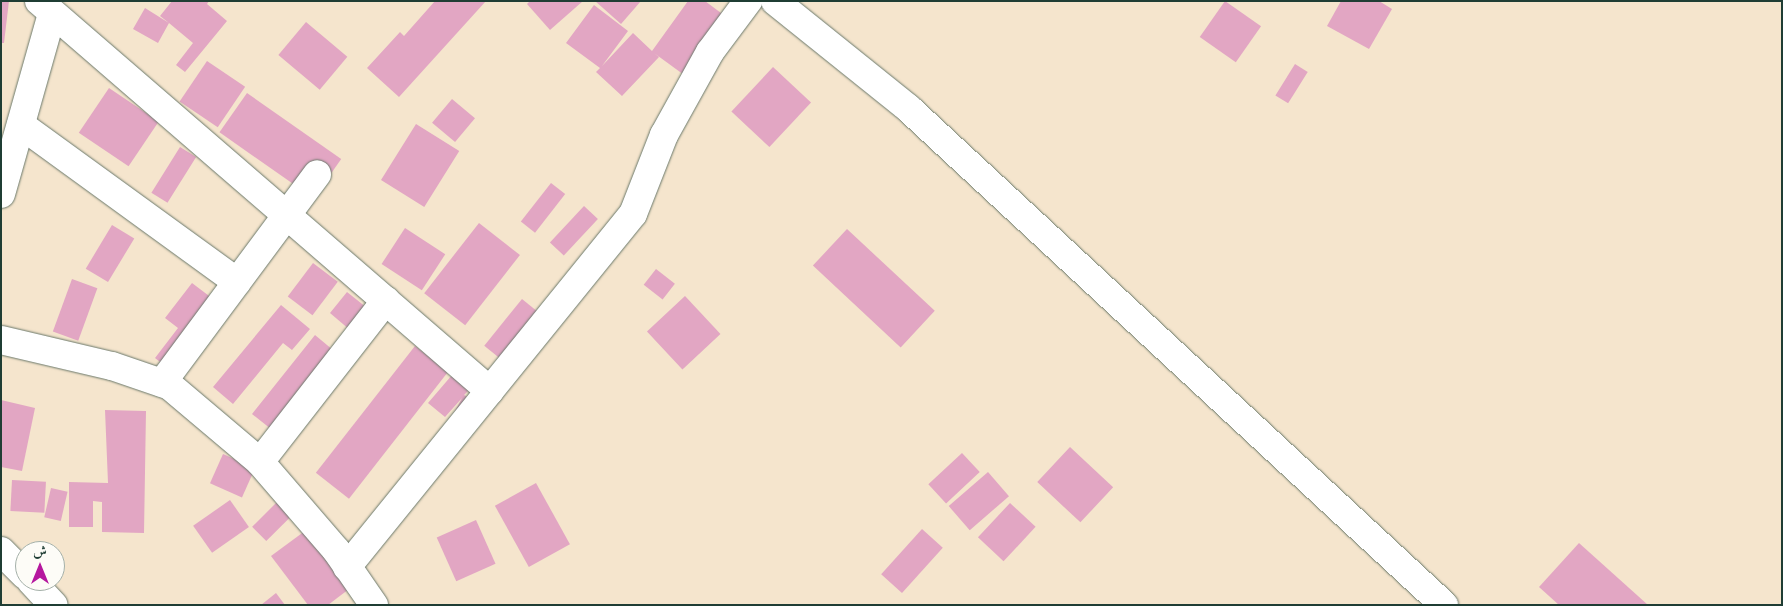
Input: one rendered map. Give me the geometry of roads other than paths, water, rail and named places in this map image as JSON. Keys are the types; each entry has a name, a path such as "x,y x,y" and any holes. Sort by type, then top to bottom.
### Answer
{"street":[{"path":"347,567 633,214 664,135 710,52 748,1"},
{"path":"775,1 908,108 1444,605"},
{"path":"1,194 21,125 45,8 155,101 285,218 386,300 490,391"},
{"path":"21,125 237,282"},
{"path":"162,383 317,174"},
{"path":"260,462 386,300"},
{"path":"1,340 112,366 170,386 260,462 347,567 374,605"},
{"path":"1,550 15,565"},
{"path":"40,591 53,605"}]}
